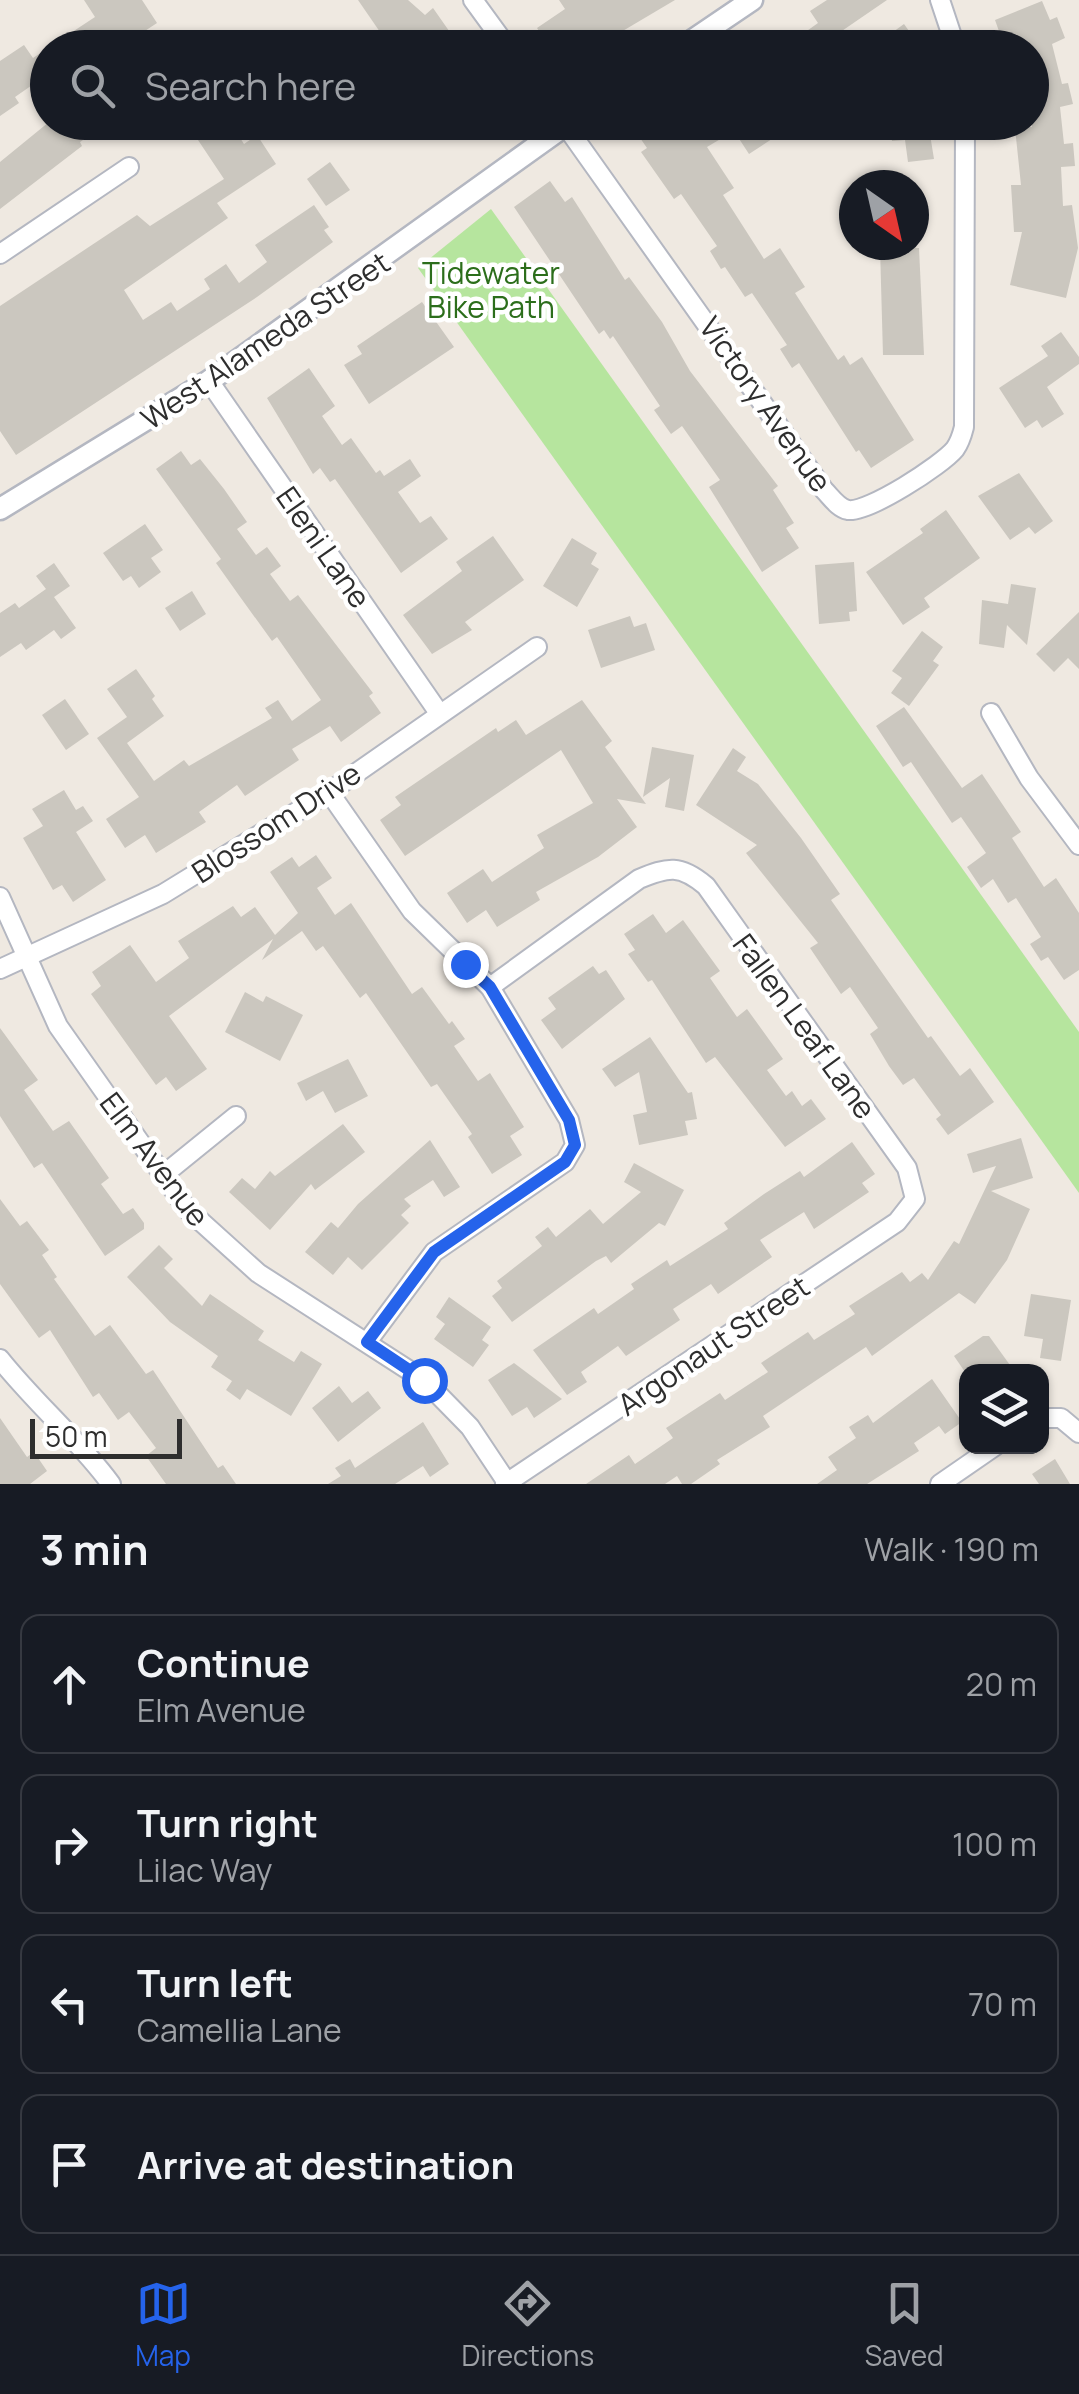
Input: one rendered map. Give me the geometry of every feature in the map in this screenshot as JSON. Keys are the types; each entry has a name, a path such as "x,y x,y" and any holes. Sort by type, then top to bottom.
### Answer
{"street":[{"path":"473,0 495,30"},
{"path":"708,30 752,0"},
{"path":"940,0 950,30"},
{"name":"West Alameda Street","path":"4,501 209,381 544,140"},
{"name":"Victory Avenue","path":"578,140 842,508 870,506 945,459 958,445 964,427 968,245 965,140"},
{"path":"0,254 129,167"},
{"name":"Eleni Lane","path":"209,381 439,713"},
{"name":"Blossom Drive","path":"0,969 164,894 329,792 537,647"},
{"path":"991,712 1028,778 1072,821 1079,845"},
{"path":"329,792 412,911 490,987 574,1134 575,1145 558,1168 434,1252 367,1342"},
{"name":"Fallen Leaf Lane","path":"490,987 638,879 676,867 706,886 907,1168 915,1199"},
{"name":"Elm Avenue","path":"0,897 58,1026 162,1176 225,1248 424,1380 458,1412 507,1484"},
{"path":"162,1176 236,1116"},
{"name":"Argonaut Street","path":"507,1484 897,1222 915,1199"},
{"path":"0,1359 28,1394 84,1447 111,1484"},
{"path":"1049,1418 1079,1433"},
{"path":"940,1484 983,1454"}],"green space":[{"name":"Tidewater Bike Path","path":"491,209 1079,1032 1079,1193 418,268"}],"building":[{"path":"84,0 142,0 157,23 146,30 75,30 95,17"},
{"path":"358,0 408,0 425,15 433,8 448,30 379,30"},
{"path":"559,0 675,0 624,30 538,30 565,9"},
{"path":"827,0 887,0 843,30 808,30 818,23 810,11"},
{"path":"1042,1 1050,20 1057,17 1065,38 1052,44 1062,84 1068,83 1073,104 1060,107 1064,144 1073,143 1075,166 1061,167 1063,206 1072,205 1078,248 1066,298 1010,285 1022,232 1014,232 1011,185 1021,185 1016,140 1049,140 1049,30 999,30 995,20"},
{"path":"24,45 30,54 30,87 15,97 19,103 0,116 0,61"},
{"path":"30,138 83,140 82,146 0,209 0,162"},
{"path":"198,140 241,140 244,144 260,140 276,164 217,203 228,218 124,290 143,320 171,302 177,311 210,289 204,279 226,264 239,283 267,262 255,245 314,205 329,227 324,230 333,242 257,297 16,455 0,431 0,306 137,215 150,226 224,179"},
{"path":"641,140 719,140 707,147 734,188 723,195 764,259 780,248 805,287 795,293 838,360 844,355 850,365 862,357 914,440 871,468 859,450 856,452 799,363 792,368 780,349 787,345 752,293 745,297 725,267 721,269 710,251 717,246 681,194 674,199 641,152 647,148"},
{"path":"740,140 770,140 749,154"},
{"path":"905,140 931,140 934,159 908,162"},
{"path":"330,162 350,190 326,206 307,179"},
{"path":"550,181 565,202 572,197 625,280 629,277 662,322 690,371 778,486 773,490 794,523 786,528 799,548 762,572 709,487 720,480 682,426 671,434 654,410 660,406 613,336 610,339 604,330 599,334 514,207"},
{"path":"880,260 920,260 924,355 883,355"},
{"path":"422,302 454,347 369,404 344,365 362,354 357,346"},
{"path":"1061,332 1079,357 1079,364 1047,387 1064,414 1042,428 1037,420 1025,428 999,388 1048,356 1041,346"},
{"path":"309,368 335,406 322,416 342,445 351,438 376,473 380,470 384,476 410,459 421,476 398,492 420,523 431,516 448,539 401,573 335,479 330,482 320,468 313,474 267,398"},
{"path":"181,451 191,465 200,459 224,489 247,522 237,529 256,555 267,547 281,566 270,574 290,601 298,595 373,693 369,696 381,713 341,742 330,726 292,749 299,760 245,796 237,785 199,812 206,822 156,853 145,835 125,848 106,819 139,797 97,738 127,717 107,689 136,669 155,696 152,699 164,716 127,743 154,781 184,760 189,766 272,718 265,708 278,700 292,721 321,700 277,637 272,641 238,594 216,563 221,559 156,469"},
{"path":"1019,473 1053,521 1035,534 1029,527 1010,540 978,496"},
{"path":"946,510 980,558 924,598 930,607 903,625 866,572 923,533 920,529"},
{"path":"145,524 163,550 151,558 161,572 139,588 131,576 123,581 103,553"},
{"path":"493,536 524,580 465,622 472,630 432,654 403,615 462,571 456,562"},
{"path":"572,538 597,553 591,564 599,569 577,607 543,586"},
{"path":"854,562 857,611 849,612 850,621 819,624 815,565"},
{"path":"54,563 70,586 54,597 76,628 61,639 54,630 26,650 21,643 0,657 0,613 15,603 19,608 46,589 36,576"},
{"path":"1011,584 1036,588 1027,645 1007,625 1004,648 979,644 982,600 1008,604"},
{"path":"192,591 206,614 180,631 165,608"},
{"path":"1079,612 1079,669 1068,658 1054,672 1036,654"},
{"path":"630,616 634,627 646,623 655,650 601,668 588,630"},
{"path":"922,631 943,647 933,661 939,665 909,706 891,693 902,678 892,671"},
{"path":"65,699 89,734 66,750 42,715"},
{"path":"582,700 612,741 605,747 646,804 617,799 637,827 598,857 536,892 540,900 497,927 486,910 467,923 447,893 483,869 492,882 544,848 537,835 593,803 561,750 405,856 380,820 401,805 395,797 496,728 498,732 516,720 526,735"},
{"path":"904,707 962,788 982,774 1021,832 1012,838 1044,887 1056,878 1079,913 1079,970 1064,980 1048,957 1041,961 1030,944 1041,937 1016,898 1008,903 993,879 981,888 967,867 986,853 961,817 952,823 911,762 903,767 876,726"},
{"path":"652,747 694,755 684,811 665,807 670,778 643,797"},
{"path":"733,748 746,757 737,771 758,784 801,838 840,894 831,900 928,1038 931,1036 960,1076 970,1068 994,1102 948,1135 936,1119 941,1115 914,1078 903,1085 889,1066 870,1034 878,1028 850,987 841,994 810,948 818,943 746,853 757,845 696,805"},
{"path":"64,790 76,810 83,806 93,821 76,832 106,880 73,902 62,885 53,890 23,838 43,826 32,809"},
{"path":"316,855 332,878 317,888 335,915 351,903 412,994 422,987 465,1039 454,1046 478,1081 490,1073 524,1127 510,1136 522,1155 492,1174 468,1137 472,1134 437,1084 431,1087 366,993 360,998 323,946 316,951 302,931 262,960 273,939 169,1016 207,1069 176,1091 166,1077 156,1085 91,994 101,986 92,972 130,945 156,982 189,958 178,941 233,906 241,917 255,907 275,935 298,913 270,872 292,857 299,867"},
{"path":"653,914 666,933 683,920 720,971 710,978 737,1017 747,1009 783,1059 767,1070 786,1096 792,1091 802,1106 811,1099 826,1119 785,1147 715,1057 706,1063 652,980 648,982 628,954 635,950 624,934"},
{"path":"593,966 599,974 606,970 625,999 562,1049 541,1020 556,1009 548,998"},
{"path":"245,992 263,1002 266,996 303,1015 280,1061 225,1032"},
{"path":"0,1028 38,1080 24,1090 53,1131 69,1121 109,1178 101,1184 123,1214 133,1208 144,1223 144,1229 105,1256 42,1163 34,1168 0,1116"},
{"path":"650,1037 688,1093 692,1092 697,1119 685,1121 688,1135 639,1145 633,1115 647,1112 639,1072 615,1087 602,1069"},
{"path":"348,1059 368,1096 335,1113 323,1091 306,1101 297,1083"},
{"path":"343,1124 365,1152 315,1190 311,1184 270,1230 229,1192 242,1178 255,1189 270,1171 275,1176"},
{"path":"1021,1138 1033,1178 991,1191 1030,1209 1007,1260 975,1304 959,1293 872,1356 866,1347 763,1416 770,1427 717,1460 720,1464 691,1484 682,1484 677,1476 665,1484 586,1484 629,1455 635,1464 673,1438 666,1428 720,1393 725,1400 768,1372 761,1363 808,1332 814,1340 855,1314 849,1306 902,1272 910,1282 922,1273 928,1280 954,1241 959,1244 996,1166 973,1173 967,1154"},
{"path":"430,1140 460,1187 444,1197 433,1180 404,1199 411,1206 401,1215 409,1223 362,1270 348,1257 333,1275 305,1252 331,1222 338,1228 358,1204"},
{"path":"852,1142 875,1174 862,1183 869,1192 814,1229 804,1212 760,1240 772,1257 718,1294 711,1284 673,1309 680,1320 626,1356 618,1346 581,1372 587,1382 567,1395 533,1350 594,1308 598,1314 634,1289 631,1284 667,1260 670,1266 728,1229 724,1223 764,1194 800,1171 804,1177"},
{"path":"634,1163 684,1190 665,1226 659,1223 611,1263 606,1256 596,1261 512,1322 492,1296 502,1288 497,1281 542,1246 535,1237 548,1227 556,1237 590,1209 603,1224 641,1192 624,1182"},
{"path":"0,1199 20,1226 27,1221 49,1250 42,1255 57,1277 54,1279 95,1336 110,1325 146,1374 153,1370 218,1468 223,1465 236,1484 166,1484 146,1456 156,1448 129,1412 118,1420 99,1393 93,1397 50,1330 39,1338 0,1284"},
{"path":"159,1245 173,1259 164,1268 202,1306 210,1294 264,1331 258,1340 294,1362 301,1351 322,1364 291,1416 247,1389 240,1400 226,1390 232,1381 211,1367 218,1356 170,1322 127,1277"},
{"path":"1031,1294 1071,1300 1061,1361 1040,1358 1043,1339 1024,1336"},
{"path":"449,1297 491,1327 482,1340 489,1345 473,1367 434,1339 445,1324 436,1317"},
{"path":"989,1336 1009,1364 960,1364 954,1356"},
{"path":"514,1363 562,1399 534,1418 527,1407 512,1416 488,1380"},
{"path":"932,1379 959,1418 959,1424 945,1434 939,1426 914,1443 919,1451 867,1484 817,1484 837,1470 828,1457 856,1438 849,1427 868,1415 873,1423"},
{"path":"339,1386 352,1403 368,1391 381,1408 338,1442 312,1408"},
{"path":"0,1418 27,1457 34,1452 47,1471 30,1484 0,1484"},
{"path":"423,1422 449,1464 430,1477 423,1466 395,1484 328,1484 341,1476 335,1468 350,1459 355,1468"},
{"path":"1055,1459 1070,1484 1039,1484 1032,1474"}],"route":[{"path":"424,1380 367,1342 434,1252 565,1162 575,1145 569,1120 490,987 465,964"}]}
